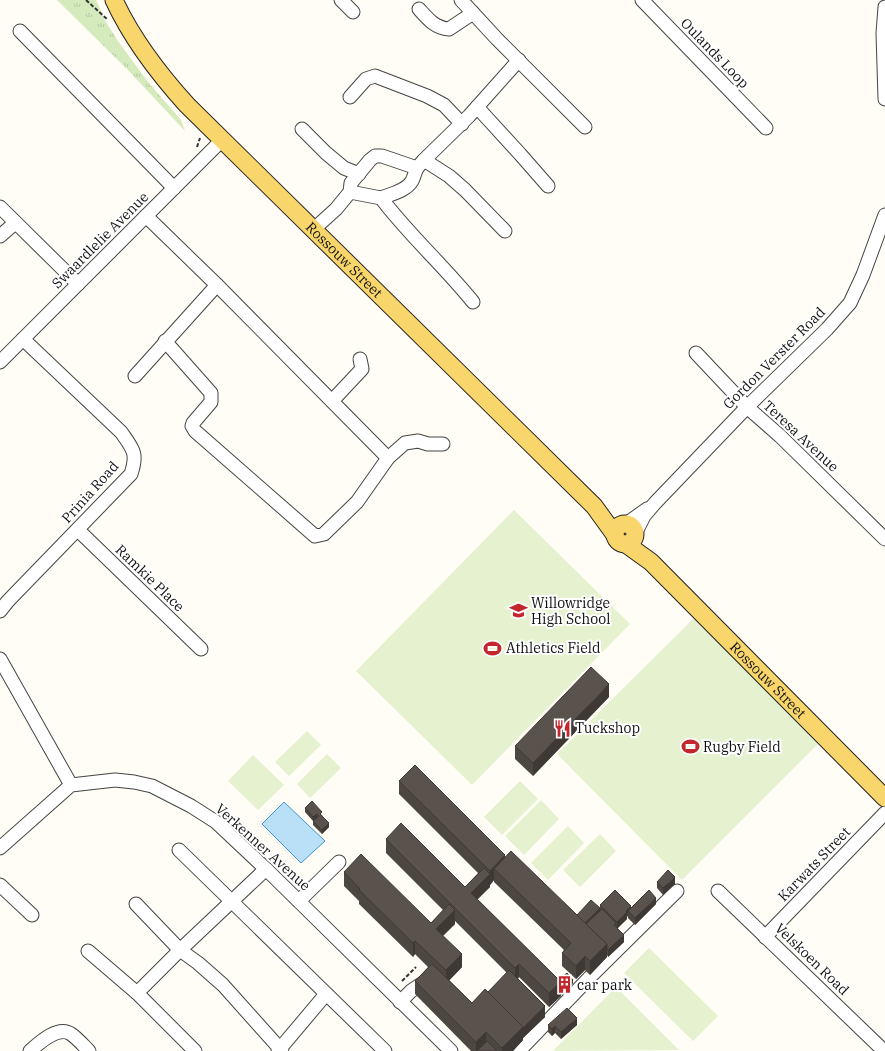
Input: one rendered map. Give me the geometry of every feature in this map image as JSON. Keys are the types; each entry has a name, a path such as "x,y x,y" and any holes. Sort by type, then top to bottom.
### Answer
{"main road":[{"name":"Rossouw Street","path":"114,0 136,41 154,67 187,105 594,506 627,533 651,562 885,798"}],"street":[{"path":"341,0 353,12"},
{"path":"461,0 585,127"},
{"name":"Oulands Loop","path":"648,2 766,128"},
{"path":"885,7 883,33 885,99"},
{"path":"419,9 434,25 448,30 473,13"},
{"path":"20,31 174,188"},
{"path":"350,192 381,198 407,186 412,181 420,164 462,124 519,60"},
{"path":"350,96 366,78 375,76 427,96 444,105 462,124"},
{"path":"477,107 548,186"},
{"path":"302,129 344,168 359,174"},
{"name":"Swaardlelie Avenue","path":"0,362 222,140"},
{"path":"314,229 336,209 350,192 351,183 370,160 375,156 378,156 420,164 449,176 465,190 505,231"},
{"path":"381,198 399,222 473,302"},
{"path":"0,207 78,284"},
{"name":"Gordon Verster Road","path":"627,533 748,407 827,329 850,303 863,275 885,215"},
{"path":"146,216 217,285 388,458"},
{"path":"0,236 15,223"},
{"path":"135,376 217,285"},
{"name":"Prinia Road","path":"0,611 131,474 135,462 131,445 120,432 23,339"},
{"path":"165,341 211,393 210,402 193,423 192,426 195,431 315,536 324,534 357,502 388,458 405,442 443,444"},
{"name":"Teresa Avenue","path":"696,353 748,407 883,533"},
{"path":"332,401 362,369 360,359"},
{"name":"Ramkie Place","path":"78,530 201,649"},
{"path":"0,659 71,785 0,848"},
{"name":"Verkenner Avenue","path":"71,785 115,780 152,786 191,806 216,822 299,901 451,1051"},
{"name":"Karwats Street","path":"766,937 885,813"},
{"path":"179,850 232,900 385,1051"},
{"path":"299,901 339,862"},
{"path":"137,993 232,900 266,869"},
{"path":"0,885 32,915"},
{"path":"519,1051 596,971 677,891"},
{"name":"Velskoen Road","path":"718,891 884,1051"},
{"path":"136,904 180,950 198,962 222,985 280,1050 326,994"},
{"path":"88,951 137,993 196,1051"},
{"path":"400,1002 411,991 423,983 436,993"},
{"path":"30,1051 53,1034 61,1031 70,1033 89,1051"}],"path":[{"path":"194,152 200,142 199,134"},
{"path":"400,984 416,967"}],"green space":[{"path":"57,0 96,0 104,19 118,41 148,82 181,120 185,131 127,69"},
{"name":"Athletics Field","path":"514,510 630,624 472,785 356,671"},
{"name":"Rugby Field","path":"698,614 823,739 682,880 557,754"},
{"path":"307,731 321,745 289,776 275,762"},
{"path":"327,754 341,768 310,798 297,784"},
{"path":"253,755 284,785 258,810 228,781"},
{"path":"520,781 538,799 502,835 484,817"},
{"path":"541,800 559,819 524,855 505,836"},
{"path":"568,826 584,843 548,880 531,863"},
{"path":"600,834 616,851 580,887 563,870"},
{"path":"649,948 718,1016 693,1041 624,973"},
{"path":"616,987 679,1050 553,1051"}],"water":[{"path":"284,802 325,841 301,863 262,824"}],"building":[{"path":"591,667 609,684 533,763 515,746"},
{"path":"415,765 505,855 490,871 399,781"},
{"path":"312,801 322,812 320,814 329,823 322,830 313,821 319,816 317,814 313,817 305,808"},
{"path":"401,823 465,887 484,868 490,874 471,893 561,982 549,993 519,964 515,968 386,839"},
{"path":"511,851 607,944 590,961 585,956 576,966 562,953 571,943 494,869"},
{"path":"361,854 431,923 449,904 455,910 436,929 462,954 446,970 415,941 413,943 359,890 360,889 344,872"},
{"path":"668,870 675,877 663,888 657,882"},
{"path":"615,890 631,906 617,922 600,905"},
{"path":"649,890 656,898 635,918 628,911"},
{"path":"591,900 600,908 585,923 577,915"},
{"path":"602,909 616,923 614,925 624,935 608,950 607,944 586,924"},
{"path":"432,964 472,1003 485,989 523,1027 502,1048 486,1032 476,1042 415,981"},
{"path":"509,970 545,1006 523,1028 488,992"},
{"path":"567,973 573,980 562,991 561,982 559,980"},
{"path":"567,1008 577,1018 561,1032 555,1026 552,1029 548,1025"},
{"path":"487,1041 497,1051 477,1051"}],"place":[{"name":"Willowridge High School","path":"518,611"},
{"name":"Athletics Field","path":"493,648"},
{"name":"Tuckshop","path":"562,728"},
{"name":"Rugby Field","path":"690,747"},
{"name":"car park","path":"564,985"}]}
